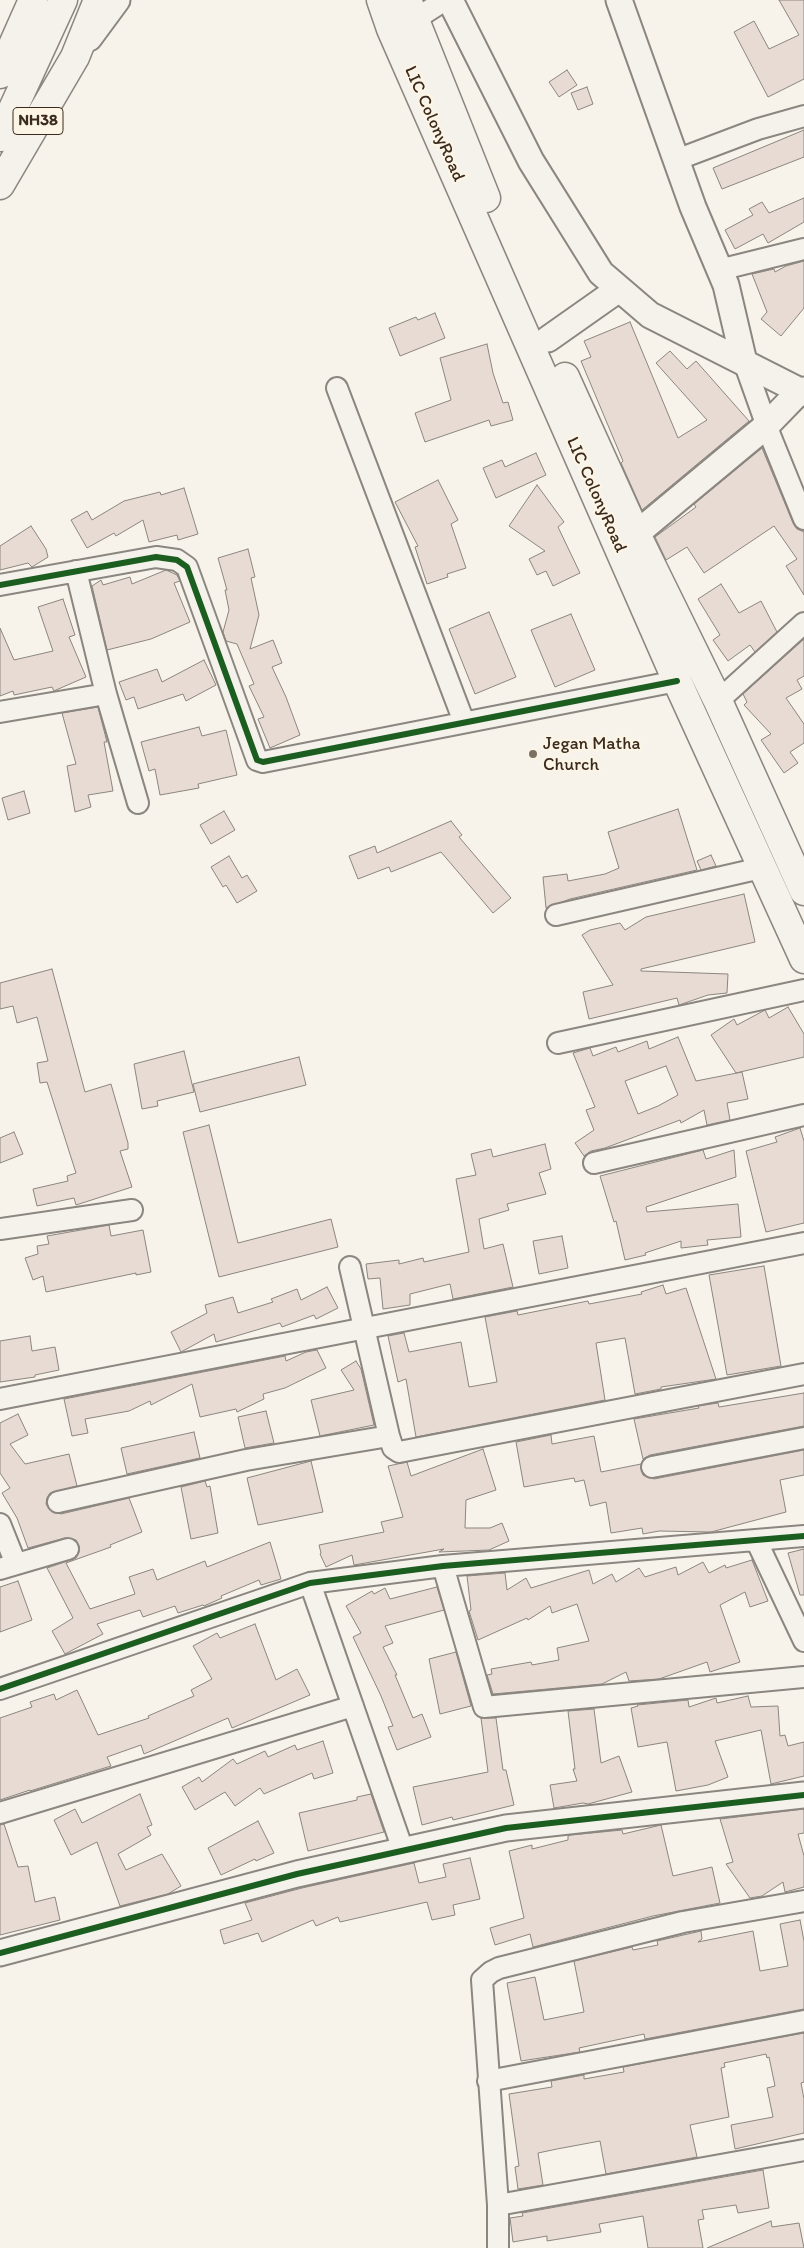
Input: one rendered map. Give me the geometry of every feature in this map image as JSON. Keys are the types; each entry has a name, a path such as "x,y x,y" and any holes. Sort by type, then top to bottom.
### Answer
{"main road":[{"path":"0,74 33,0"},
{"name":"NH38","path":"0,137 63,0"},
{"name":"NH38","path":"0,185 75,57 98,0"},
{"path":"381,0 404,16"},
{"name":"LIC ColonyRoad","path":"404,16 636,534 718,701 804,891"},
{"name":"LIC ColonyRoad","path":"404,16 677,681 804,960"}],"street":[{"path":"75,57 117,0"},
{"path":"404,16 444,0"},
{"path":"450,0 531,161 600,273 650,315 803,391 766,426 636,534"},
{"path":"619,0 692,207 726,285 744,362 766,426 804,519"},
{"path":"676,160 758,129 804,116"},
{"path":"719,270 804,249"},
{"path":"548,339 619,289"},
{"path":"336,388 464,722"},
{"path":"0,585 156,557 177,560 187,567 257,760 263,762 677,681"},
{"path":"76,571 106,694 138,803"},
{"path":"718,701 804,623"},
{"path":"0,712 106,694"},
{"path":"556,915 762,868"},
{"path":"558,1043 804,990"},
{"path":"594,1163 804,1116"},
{"path":"0,1229 132,1210"},
{"path":"0,1399 804,1243"},
{"path":"350,1267 388,1436 393,1448 399,1452 804,1374"},
{"path":"58,1502 246,1460 388,1436"},
{"path":"652,1467 804,1438"},
{"path":"0,1524 8,1566 68,1549"},
{"path":"0,1689 310,1582 443,1566 804,1536"},
{"path":"756,1540 804,1641"},
{"path":"443,1566 484,1707 804,1677"},
{"path":"310,1582 403,1850"},
{"path":"0,1813 354,1706"},
{"path":"0,1953 297,1874 506,1828 804,1796"},
{"path":"498,2248 498,2205 482,1980 491,1972 683,1922 804,1901"},
{"path":"488,2081 804,2021"},
{"path":"498,2205 804,2150"}],"building":[{"path":"779,0 804,0 804,79 768,97 734,32 754,21 769,49 799,35"},
{"path":"567,70 577,85 559,97 549,82"},
{"path":"587,87 593,104 578,110 571,93"},
{"path":"804,130 804,157 722,189 713,168"},
{"path":"804,198 804,222 768,243 763,234 735,249 725,230 753,215 749,209 762,202 769,213"},
{"path":"804,261 804,308 781,336 761,319 767,312 752,274 774,269 775,272 786,266"},
{"path":"435,313 445,338 400,356 389,328 416,317 418,320"},
{"path":"630,322 678,438 707,420 656,363 670,351 687,369 696,361 749,421 642,510 621,463 623,461 581,361 591,357 584,341"},
{"path":"487,344 493,373 503,403 508,402 513,420 491,426 489,420 425,442 415,413 451,400 440,358"},
{"path":"762,448 793,523 797,529 804,532 804,595 786,566 797,559 774,526 704,573 687,547 666,560 655,537 696,507 694,504"},
{"path":"536,453 546,475 496,498 483,468 502,460 505,467"},
{"path":"438,480 458,520 451,524 466,568 447,574 448,577 427,584 415,547 418,546 395,502"},
{"path":"537,485 564,522 558,527 580,573 553,586 546,571 537,575 529,559 545,551 509,526"},
{"path":"184,488 198,534 178,540 177,535 149,542 143,520 116,536 114,533 87,548 71,520 87,511 92,520 124,501 160,492 161,495"},
{"path":"31,526 46,549 48,557 32,567 28,563 0,570 0,546"},
{"path":"248,549 255,577 251,578 259,615 250,649 273,640 282,663 272,667 286,697 300,735 270,748 258,719 264,717 249,686 254,684 237,644 226,641 223,632 229,610 225,590 227,590 218,558"},
{"path":"166,570 177,575 180,581 174,583 190,622 151,639 107,650 92,586 101,580 103,585 130,577 132,584"},
{"path":"721,584 739,613 761,601 777,632 755,652 750,645 728,661 713,640 720,635 698,599"},
{"path":"63,599 75,635 69,637 86,677 54,691 52,687 14,695 13,691 0,696 0,628 14,660 53,651 38,607"},
{"path":"489,612 516,677 475,694 449,629"},
{"path":"571,614 595,670 555,687 531,630"},
{"path":"804,639 804,676 797,680 802,689 786,698 804,724 804,743 790,752 798,763 784,773 761,740 771,734 744,705 747,702 743,694"},
{"path":"204,660 216,685 186,701 183,694 138,709 134,697 126,700 119,682 157,669 162,682"},
{"path":"98,707 107,742 104,742 113,791 88,795 91,807 75,812 67,766 76,764 62,713"},
{"path":"199,727 202,736 226,730 237,775 198,784 199,788 160,795 155,769 149,771 141,742"},
{"path":"24,791 30,813 8,820 2,798"},
{"path":"678,809 697,870 570,899 546,908 543,877 567,874 568,881 605,874 619,868 608,832"},
{"path":"224,811 235,830 211,844 200,825"},
{"path":"451,821 462,835 459,837 511,898 493,913 441,852 391,872 389,867 358,879 349,856 375,846 377,853"},
{"path":"711,855 716,866 701,870 697,861"},
{"path":"229,856 242,878 247,875 257,891 237,903 226,885 223,887 211,867"},
{"path":"744,894 755,942 641,969 641,971 728,974 727,993 708,995 679,1005 677,998 589,1019 583,992 613,985 582,935 590,930 620,923 625,930 646,917"},
{"path":"52,969 85,1092 111,1084 128,1143 128,1149 120,1151 132,1187 76,1205 74,1198 37,1206 33,1189 68,1181 67,1176 76,1173 47,1082 40,1083 37,1063 48,1061 37,1017 17,1023 13,1006 0,1009 0,983"},
{"path":"788,1007 804,1034 804,1057 736,1073 711,1035 734,1019 737,1025 765,1010 769,1018"},
{"path":"678,1037 696,1081 742,1072 748,1099 727,1103 730,1120 707,1125 704,1110 681,1123 680,1120 605,1148 591,1151 584,1156 575,1143 594,1130 586,1110 595,1107 573,1053 590,1048 593,1056 616,1047 618,1052 647,1041 649,1049","holes":["666,1066 678,1095 638,1114 625,1081"]},
{"path":"184,1051 194,1092 157,1101 158,1106 142,1109 134,1064"},
{"path":"299,1057 306,1085 200,1112 193,1084"},
{"path":"209,1125 238,1243 331,1219 338,1247 219,1277 183,1132"},
{"path":"800,1128 804,1141 804,1223 766,1232 746,1151 777,1142 775,1137"},
{"path":"14,1132 23,1154 0,1163 0,1138"},
{"path":"545,1144 551,1169 539,1173 546,1194 507,1204 509,1210 479,1219 484,1249 503,1244 513,1287 453,1299 450,1284 410,1294 410,1305 383,1309 380,1278 368,1279 366,1264 399,1260 399,1264 423,1258 424,1262 469,1252 456,1179 476,1175 471,1154 491,1149 493,1157"},
{"path":"703,1150 706,1159 734,1150 736,1177 646,1207 647,1212 738,1204 741,1237 707,1240 708,1245 681,1248 681,1241 645,1253 646,1255 625,1260 616,1221 614,1222 600,1176"},
{"path":"109,1225 111,1236 143,1230 151,1272 136,1275 136,1273 46,1292 43,1276 33,1280 25,1258 38,1254 37,1246 49,1244 47,1236"},
{"path":"562,1236 568,1268 539,1274 533,1241"},
{"path":"764,1266 781,1366 727,1375 709,1275"},
{"path":"663,1285 666,1294 686,1288 716,1379 661,1387 661,1389 635,1394 625,1338 596,1343 605,1400 416,1437 406,1379 398,1382 388,1336 404,1333 409,1352 461,1342 469,1387 497,1382 485,1317 517,1311 518,1315 588,1301 589,1304 642,1294 641,1292"},
{"path":"327,1287 338,1308 316,1319 314,1315 282,1327 280,1323 216,1342 214,1334 181,1352 171,1332 207,1313 205,1305 233,1297 238,1313 273,1302 271,1299 297,1289 301,1300"},
{"path":"30,1336 32,1351 55,1347 59,1370 35,1375 35,1377 0,1382 0,1341"},
{"path":"317,1350 326,1368 285,1388 263,1394 264,1399 237,1412 236,1409 200,1417 192,1384 151,1405 150,1401 129,1411 85,1419 88,1433 72,1436 64,1399 285,1356 286,1361 306,1352"},
{"path":"356,1361 361,1369 374,1425 320,1436 311,1400 354,1390 341,1370"},
{"path":"804,1393 804,1426 650,1455 643,1459 634,1419 699,1408 698,1406 718,1403 719,1407"},
{"path":"266,1411 274,1443 245,1448 238,1417"},
{"path":"18,1414 28,1435 10,1444 25,1464 69,1454 77,1486 50,1493 46,1504 50,1510 61,1514 129,1498 142,1532 110,1545 111,1547 66,1563 90,1609 135,1594 129,1577 153,1569 157,1580 205,1561 207,1567 270,1542 281,1579 261,1585 259,1580 221,1596 222,1598 204,1606 178,1613 175,1606 143,1617 140,1610 97,1624 103,1634 65,1654 52,1631 73,1618 47,1568 76,1558 79,1546 76,1540 65,1538 28,1548 17,1518 2,1493 10,1488 0,1473 0,1423"},
{"path":"194,1432 200,1458 127,1474 121,1448"},
{"path":"551,1435 552,1444 594,1436 601,1472 641,1464 643,1475 654,1479 804,1450 804,1475 780,1480 786,1512 711,1532 659,1531 643,1534 642,1528 611,1533 606,1502 590,1506 584,1480 575,1482 574,1478 524,1487 516,1442"},
{"path":"483,1449 496,1490 466,1500 465,1528 490,1528 502,1523 509,1541 489,1550 439,1552 444,1549 354,1565 352,1555 326,1567 320,1554 319,1545 384,1532 381,1522 403,1517 388,1466 407,1462 411,1476"},
{"path":"311,1461 323,1512 258,1525 247,1478"},
{"path":"205,1481 207,1487 210,1486 218,1533 191,1539 181,1487"},
{"path":"804,1549 804,1595 800,1595 788,1553"},
{"path":"752,1560 768,1601 750,1607 745,1592 720,1605 740,1662 710,1672 707,1662 659,1679 629,1681 626,1672 602,1684 493,1694 487,1675 492,1674 491,1669 531,1662 532,1665 559,1660 557,1648 589,1641 577,1604 552,1613 550,1606 528,1620 527,1618 478,1640 469,1611 471,1610 467,1576 505,1573 507,1590 526,1578 531,1588 589,1570 593,1584 612,1574 616,1582 639,1568 645,1577 676,1567 678,1575 703,1562 709,1573 725,1565 726,1568"},
{"path":"18,1581 32,1620 0,1632 0,1587"},
{"path":"437,1587 444,1610 385,1626 393,1643 383,1647 397,1675 395,1675 413,1718 422,1714 431,1737 397,1750 388,1727 393,1726 353,1637 361,1633 346,1606 372,1591 374,1594 385,1588 390,1599"},
{"path":"255,1624 276,1680 297,1669 310,1695 232,1728 228,1718 144,1754 141,1745 107,1757 111,1766 0,1800 0,1718 32,1707 30,1702 54,1694 56,1700 77,1690 98,1735 149,1718 148,1716 194,1696 191,1690 212,1679 193,1646 217,1633 220,1638"},
{"path":"456,1652 471,1706 440,1714 429,1659"},
{"path":"748,1696 751,1707 778,1706 780,1736 785,1735 788,1746 804,1742 804,1776 771,1784 761,1730 715,1741 728,1777 708,1785 676,1791 667,1742 638,1747 631,1708 637,1705 688,1700 689,1707 716,1698 717,1703"},
{"path":"594,1709 601,1763 619,1756 632,1792 588,1804 583,1803 554,1808 550,1785 577,1781 573,1769 575,1769 568,1711"},
{"path":"481,1718 496,1718 503,1770 506,1770 514,1805 453,1820 452,1817 422,1825 413,1787 488,1772"},
{"path":"323,1741 333,1773 314,1779 312,1773 264,1794 260,1788 235,1806 225,1792 195,1810 182,1787 199,1777 202,1782 233,1759 237,1764 265,1751 268,1757 295,1745 297,1750"},
{"path":"140,1794 152,1825 147,1827 151,1835 118,1854 126,1870 162,1854 181,1886 168,1894 120,1906 97,1842 71,1855 54,1820 75,1809 82,1823"},
{"path":"371,1794 384,1832 308,1851 299,1813 357,1800 357,1797"},
{"path":"804,1809 804,1833 798,1834 804,1856 804,1887 785,1892 783,1882 762,1896 750,1898 726,1864 733,1862 720,1819"},
{"path":"258,1821 274,1853 256,1861 255,1859 221,1875 208,1848"},
{"path":"4,1824 18,1867 28,1866 35,1902 55,1897 60,1920 0,1935 0,1825"},
{"path":"661,1825 673,1876 712,1867 720,1903 653,1916 533,1947 530,1934 495,1945 490,1928 524,1918 509,1851 532,1845 532,1849 568,1840 568,1836 571,1835 622,1830 623,1834"},
{"path":"470,1858 480,1899 453,1905 455,1915 432,1920 427,1902 340,1922 338,1917 316,1926 313,1920 262,1942 258,1933 224,1944 220,1930 252,1920 245,1903 414,1863 419,1883 446,1877 443,1864"},
{"path":"800,1920 804,1941 804,2009 645,2039 644,2034 579,2048 580,2052 521,2061 507,1983 535,1977 544,2020 584,2012 574,1961 632,1947 633,1950 658,1945 657,1941 701,1931 702,1939 698,1942 753,1931 760,1971 788,1966 780,1924"},
{"path":"804,2033 804,2082 801,2083 804,2099 804,2133 735,2149 731,2125 773,2117 767,2088 775,2086 769,2057 767,2058 766,2054 724,2063 725,2067 721,2068 729,2117 690,2125 697,2157 606,2174 600,2141 538,2153 543,2185 518,2189 515,2167 519,2166 509,2094 552,2087 551,2081 584,2075 584,2079 624,2072 623,2067"},
{"path":"763,2170 769,2208 738,2213 736,2205 702,2210 704,2219 698,2220 703,2248 648,2248 643,2216 599,2224 601,2232 547,2241 547,2236 513,2242 510,2218 523,2216 522,2213"},
{"path":"771,2221 772,2227 799,2223 804,2248 707,2248"}],"cycle path":[{"path":"0,585 156,557 177,560 187,567 257,760 263,762 677,681"},
{"path":"0,1689 310,1583 443,1566 804,1536"},
{"path":"0,1953 297,1874 506,1828 804,1795"}],"place":[{"name":"Jegan Matha Church","path":"533,754"}]}
